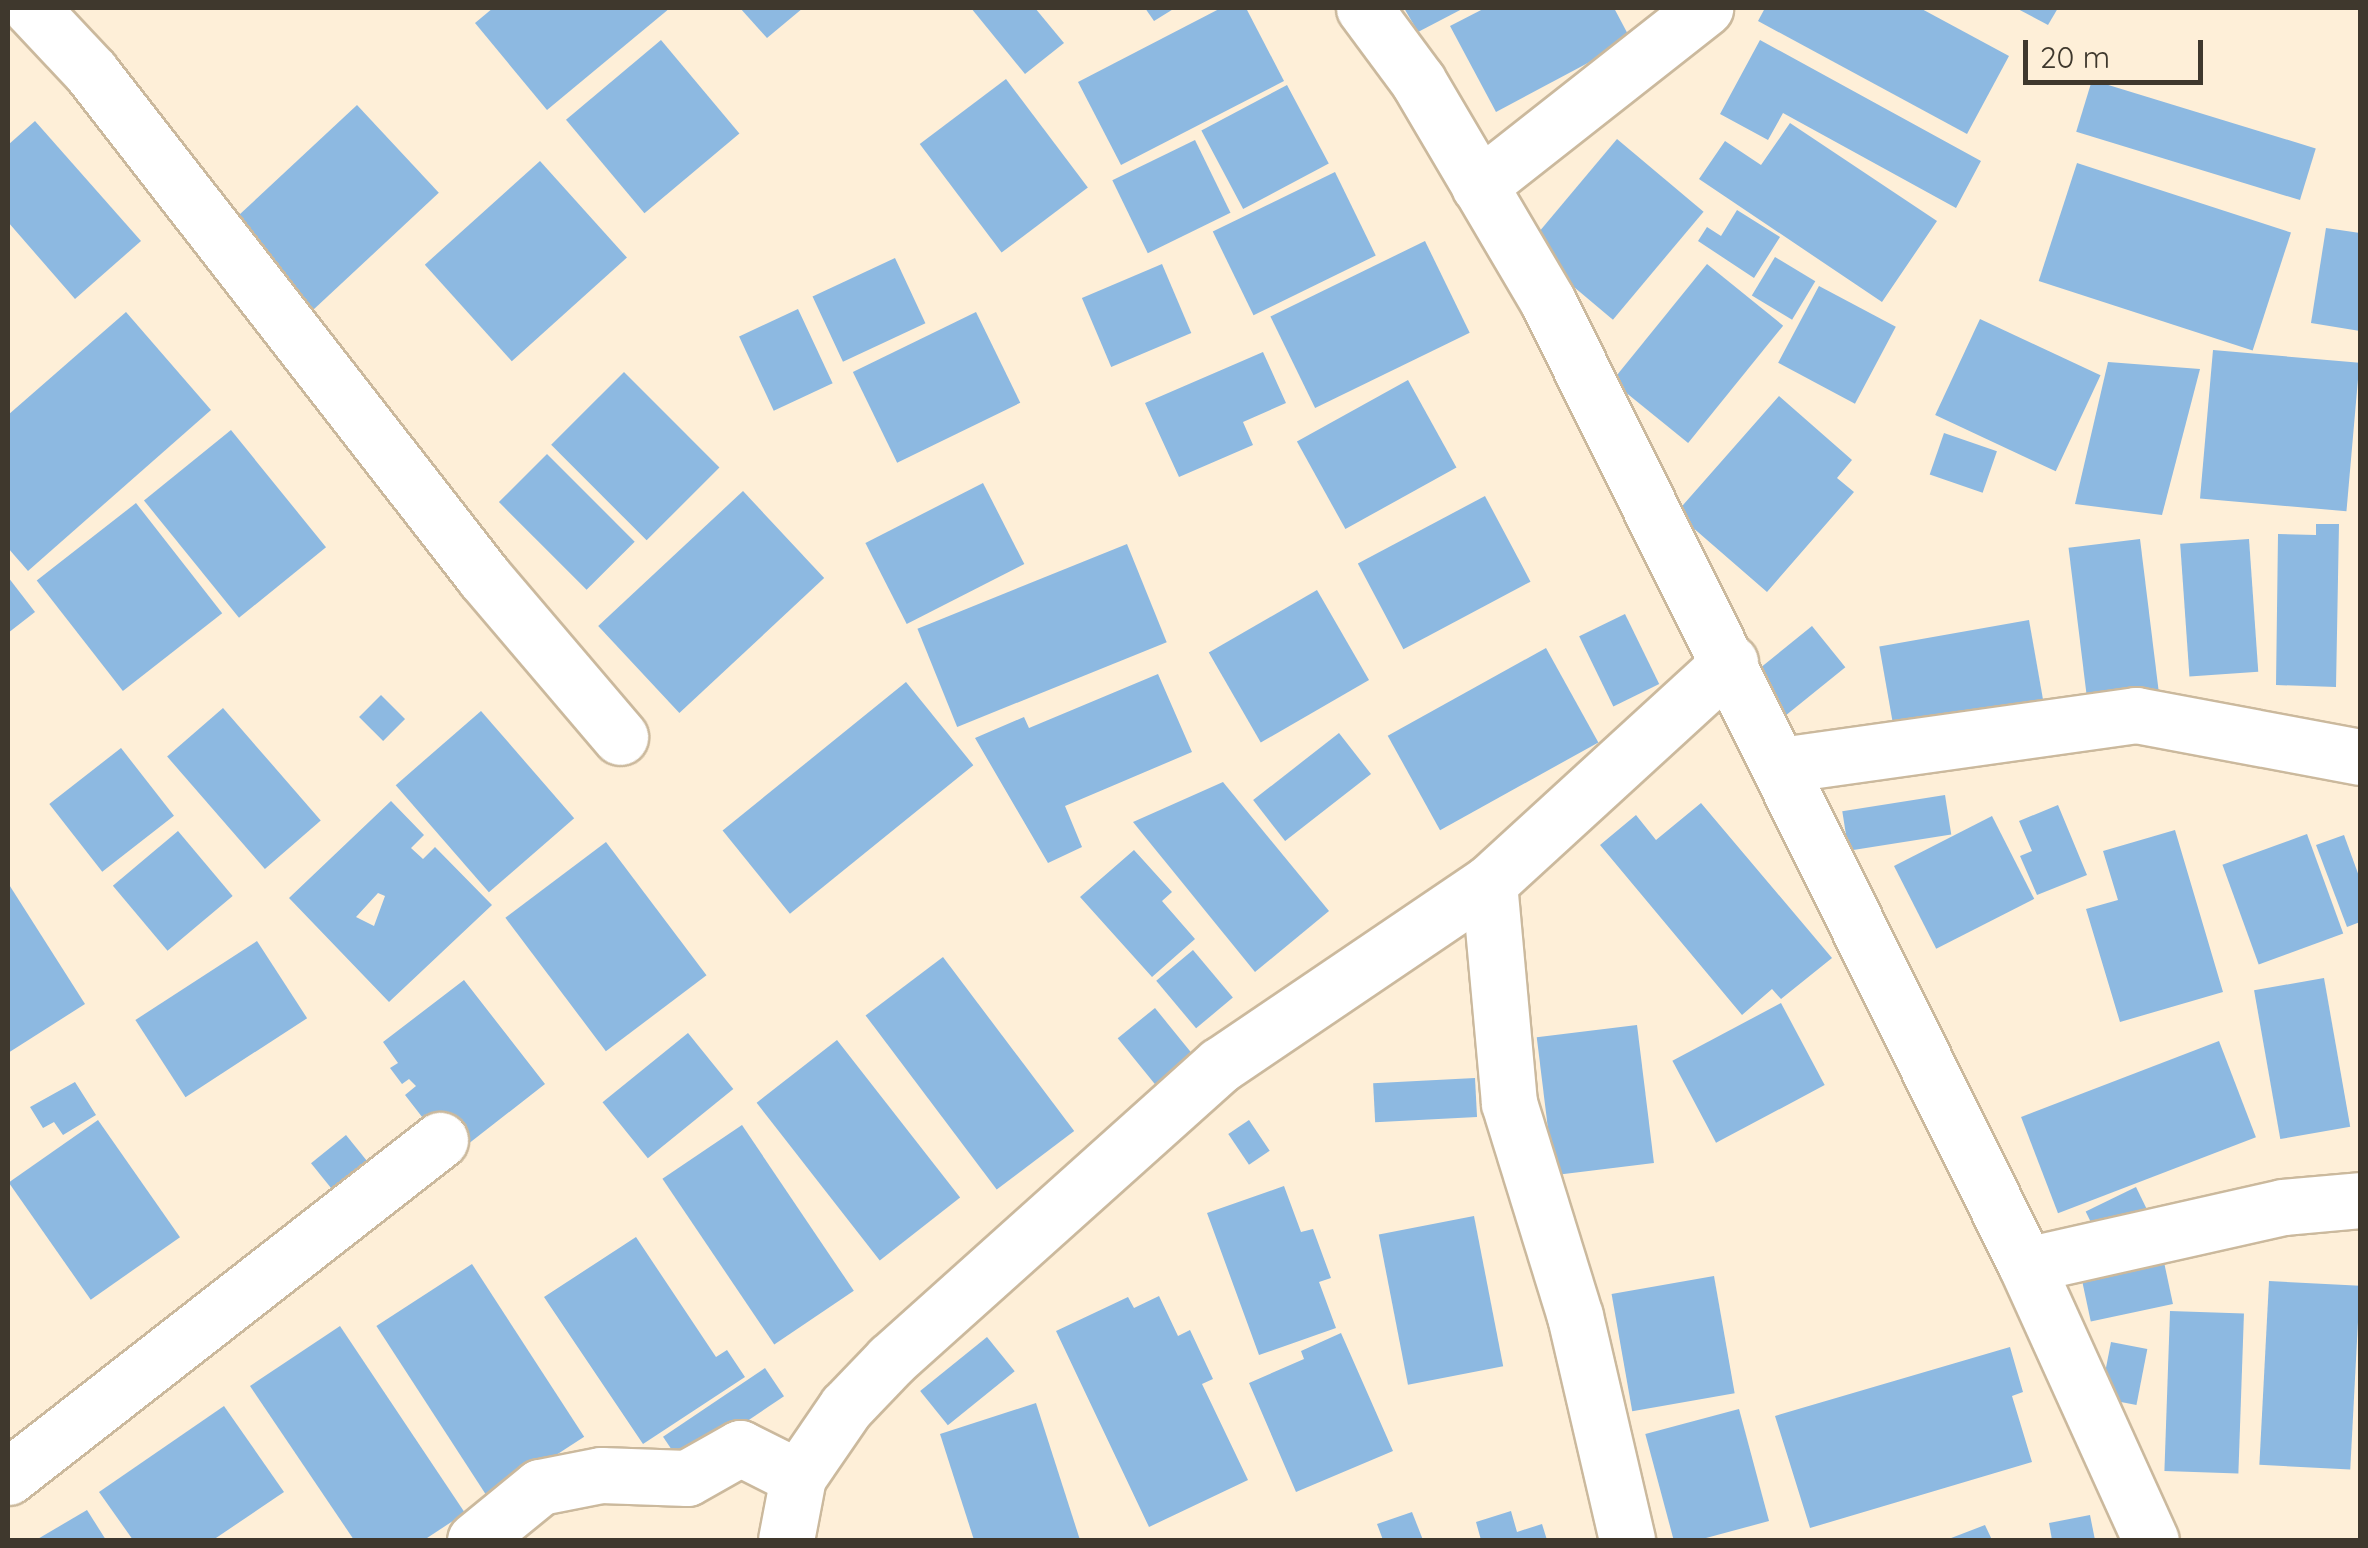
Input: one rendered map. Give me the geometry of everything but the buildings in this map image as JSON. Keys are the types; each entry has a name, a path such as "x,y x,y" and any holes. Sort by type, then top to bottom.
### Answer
{"street":[{"path":"31,8 91,72 484,577 620,736"},
{"path":"1364,8 1418,81 1548,302 2026,1265 2151,1540"},
{"path":"1479,186 1705,8"},
{"path":"786,1540 798,1477 846,1406 891,1360 1220,1064 1489,884 1730,662"},
{"path":"1781,765 2136,715 2360,757"},
{"path":"1489,884 1509,1103 1575,1316 1627,1540"},
{"path":"8,1478 440,1140"},
{"path":"2026,1265 2283,1207 2360,1200"},
{"path":"475,1540 540,1487 601,1475 687,1478 740,1448 798,1477"}]}
